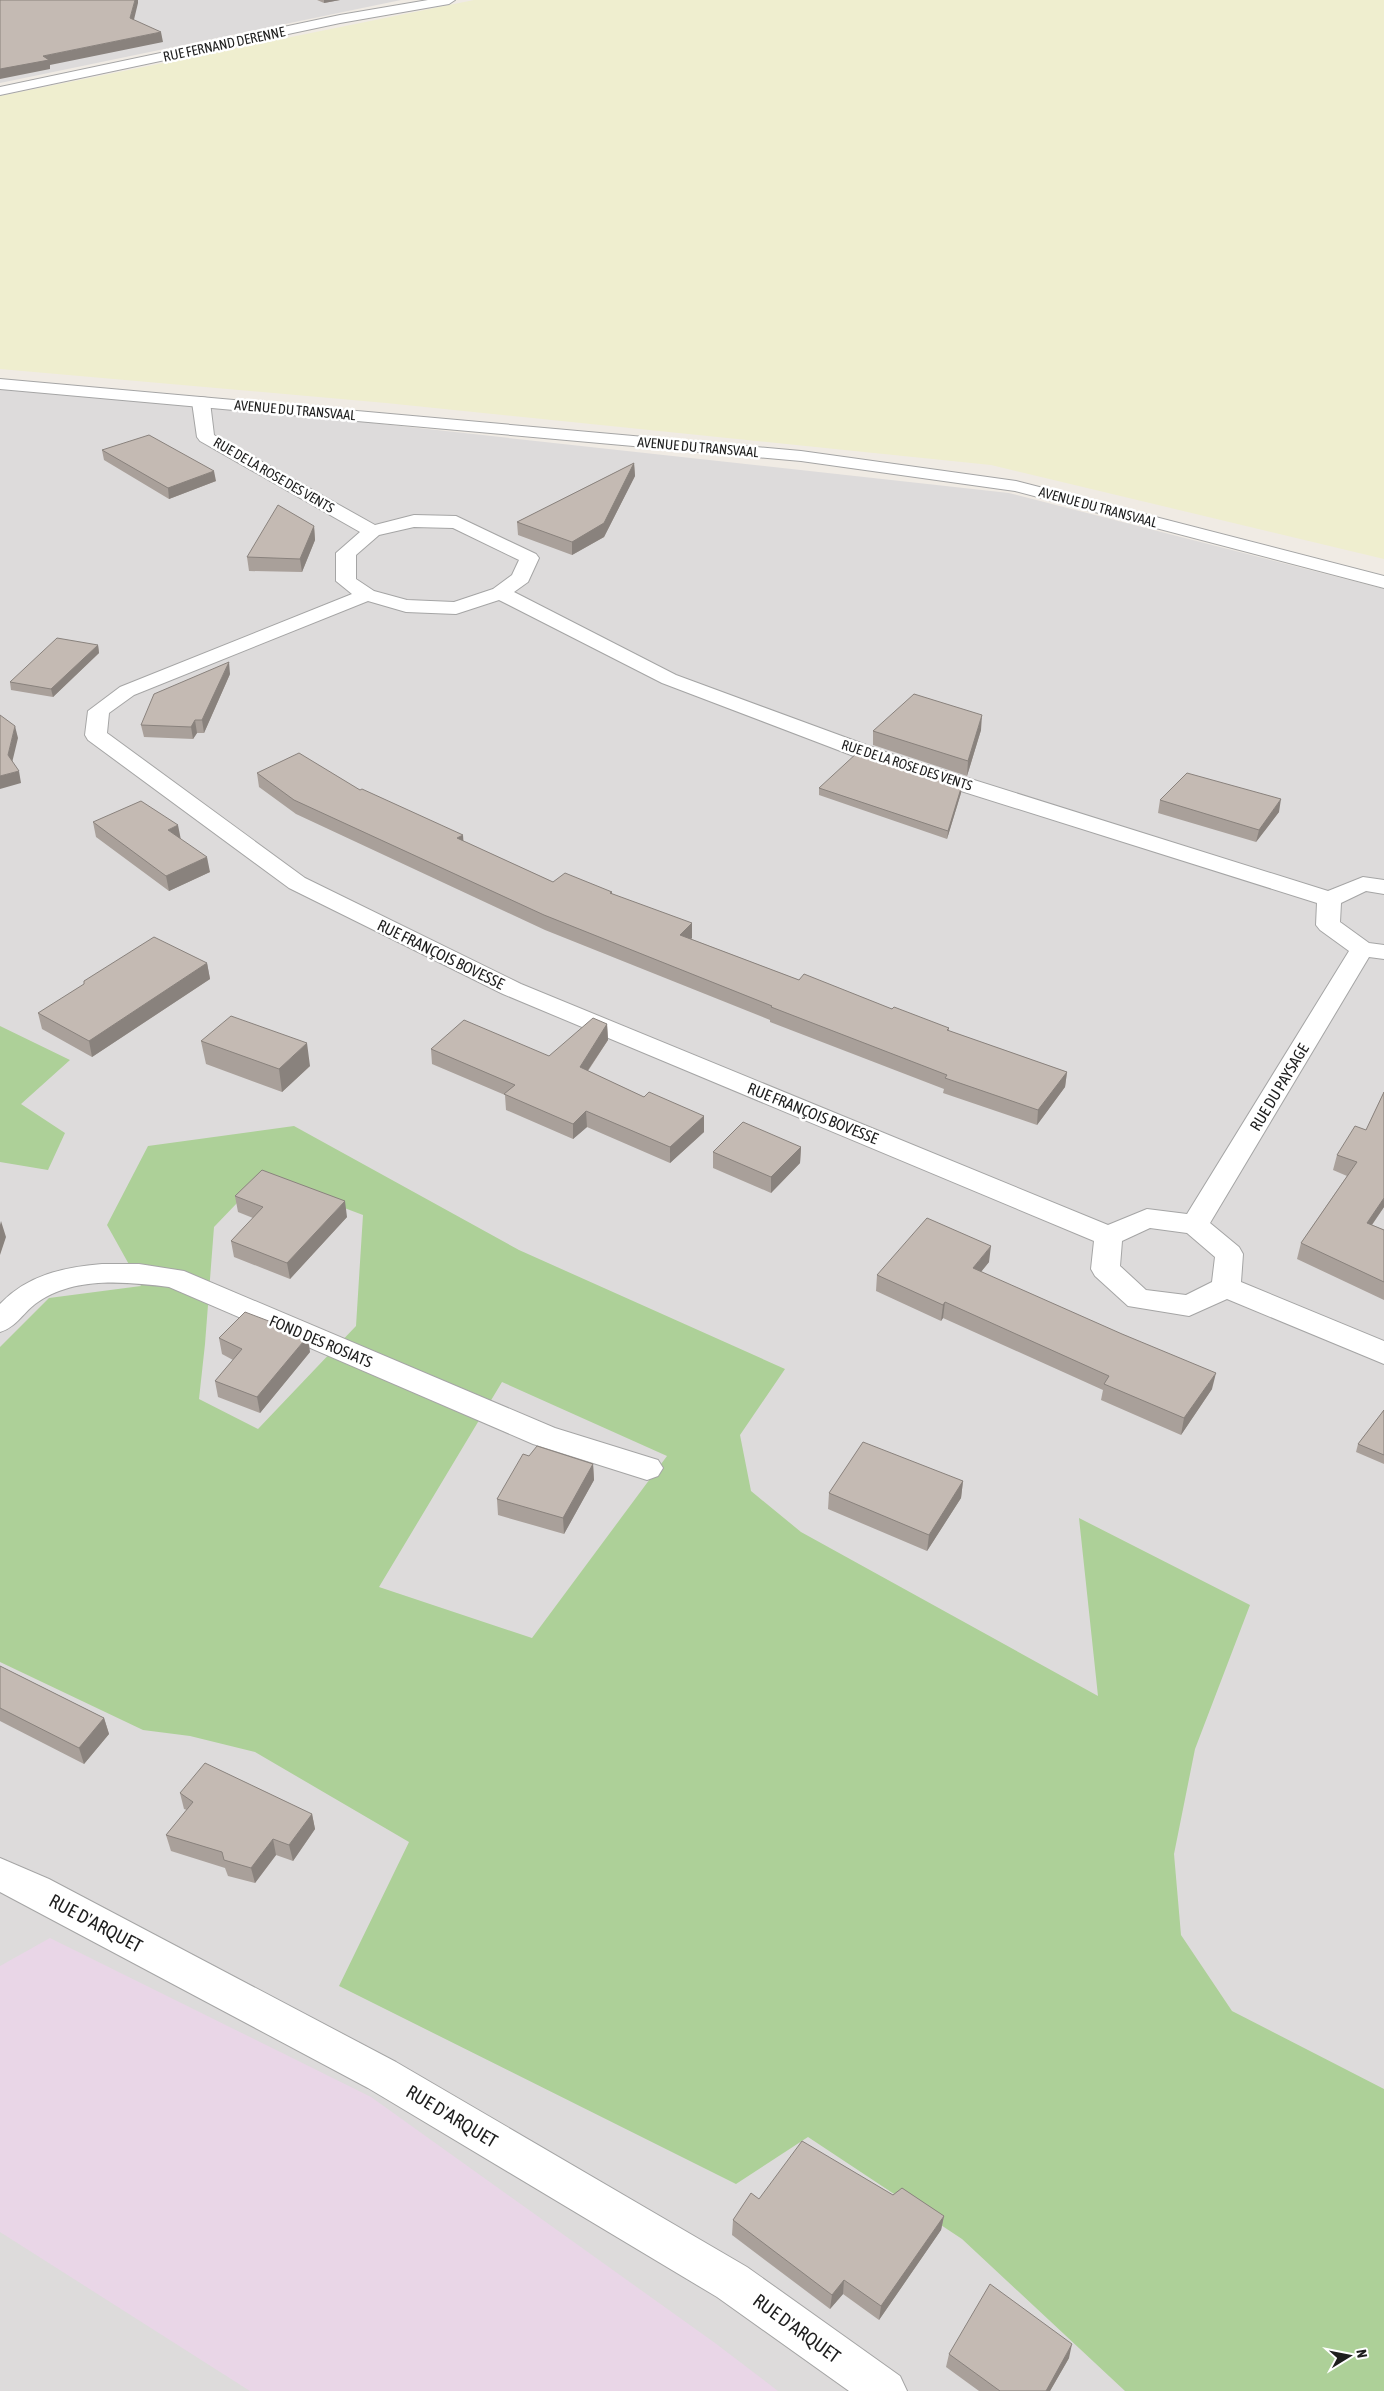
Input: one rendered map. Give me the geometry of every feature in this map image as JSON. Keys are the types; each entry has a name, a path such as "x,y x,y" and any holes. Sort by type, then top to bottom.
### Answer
{"street":[{"name":"RUE FERNAND DERENNE","path":"0,91 340,19 449,0"},
{"name":"AVENUE DU TRANSVAAL","path":"0,384 801,456 1016,486 1384,582"},
{"name":"RUE DE LA ROSE DES VENTS","path":"201,402 206,437 372,531"},
{"path":"414,521 456,522 529,558 521,578 500,593 456,608 406,606 366,595 346,581 346,552 372,531 414,521"},
{"name":"RUE DE LA ROSE DES VENTS","path":"500,593 669,679 880,758 1329,899"},
{"name":"RUE FRANÇOIS BOVESSE","path":"366,595 127,691 99,711 96,735 298,883 521,993 1109,1236"},
{"path":"1373,950 1328,925 1329,899 1363,884 1384,887"},
{"name":"RUE DU PAYSAGE","path":"1195,1225 1373,950"},
{"path":"1226,1287 1229,1254 1195,1225 1147,1218 1109,1236 1105,1269 1138,1299 1189,1306 1226,1287 1384,1353"},
{"name":"FOND DES ROSIATS","path":"0,1322 32,1291 52,1283 82,1275 135,1273 174,1278 544,1436 647,1468"},
{"name":"RUE D'ARQUET","path":"0,1874 36,1891 382,2074 732,2282 885,2391"}],"shaded area":[{"path":"0,0 401,0 0,83"},
{"path":"0,382 1009,493 1384,589 1384,2391 0,2391"},
{"path":"50,1938 371,2097 715,2343 778,2391 250,2391 0,2232 0,1966"}],"green space":[{"path":"474,0 1384,0 1384,559 991,465 386,403 0,369 0,96"},
{"path":"0,1026 70,1060 21,1104 65,1133 48,1170 0,1162"},
{"path":"294,1126 519,1250 785,1369 740,1435 751,1491 801,1532 1098,1696 1079,1518 1250,1605 1195,1749 1174,1854 1181,1935 1232,2011 1384,2089 1384,2391 1125,2391 962,2239 808,2137 736,2184 339,1986 409,1842 255,1752 190,1736 143,1730 0,1662 0,1347 49,1298 141,1286 107,1225 148,1146","holes":["262,1177 363,1215 356,1326 258,1429 199,1399 214,1227","502,1382 667,1456 532,1638 379,1587"]}],"building":[{"path":"0,0 135,0 130,18 161,32 43,56 49,60 0,69"},
{"path":"149,435 214,471 168,488 102,450"},
{"path":"634,463 604,523 572,542 517,522"},
{"path":"278,505 314,526 300,559 247,557"},
{"path":"57,638 98,645 51,689 10,682"},
{"path":"229,662 202,720 195,720 191,727 141,725 154,694"},
{"path":"914,694 982,715 968,761 873,731"},
{"path":"0,715 15,726 8,755 19,771 0,776"},
{"path":"858,752 962,785 948,831 819,788"},
{"path":"299,753 360,790 362,789 463,835 457,838 553,882 565,873 612,892 610,893 692,923 680,935 799,980 804,974 892,1009 894,1007 949,1028 947,1030 1067,1072 1038,1110 945,1078 947,1075 771,1007 544,915 294,800 257,773"},
{"path":"1187,773 1281,799 1259,830 1160,800"},
{"path":"141,801 178,825 168,830 207,857 166,876 93,822"},
{"path":"154,937 207,963 89,1041 38,1013 84,984 84,981"},
{"path":"231,1016 307,1043 279,1069 201,1041"},
{"path":"593,1018 607,1024 580,1067 644,1097 649,1092 704,1116 670,1147 586,1111 573,1124 504,1094 515,1085 431,1049 464,1020 549,1056"},
{"path":"1384,1092 1384,1198 1367,1223 1384,1230 1384,1282 1301,1243 1357,1162 1337,1155 1355,1126 1366,1130"},
{"path":"743,1122 801,1147 771,1177 713,1152"},
{"path":"262,1170 345,1201 287,1263 231,1241 263,1207 235,1196"},
{"path":"927,1218 991,1246 973,1268 1216,1373 1184,1418 1104,1384 1109,1376 945,1302 943,1305 877,1275"},
{"path":"245,1312 308,1336 257,1397 215,1381 242,1349 219,1338"},
{"path":"1384,1410 1384,1455 1358,1444"},
{"path":"863,1442 963,1481 929,1535 829,1493"},
{"path":"537,1446 593,1464 563,1518 497,1499 523,1454 529,1456"},
{"path":"0,1666 104,1718 79,1748 0,1708"},
{"path":"205,1763 312,1814 289,1845 273,1839 251,1868 224,1860 222,1852 166,1835 193,1802 180,1793"},
{"path":"802,2141 893,2195 902,2188 944,2216 881,2306 844,2280 832,2295 733,2220 751,2193 759,2199"},
{"path":"990,2284 1072,2344 1046,2391 1000,2391 949,2354"}]}
